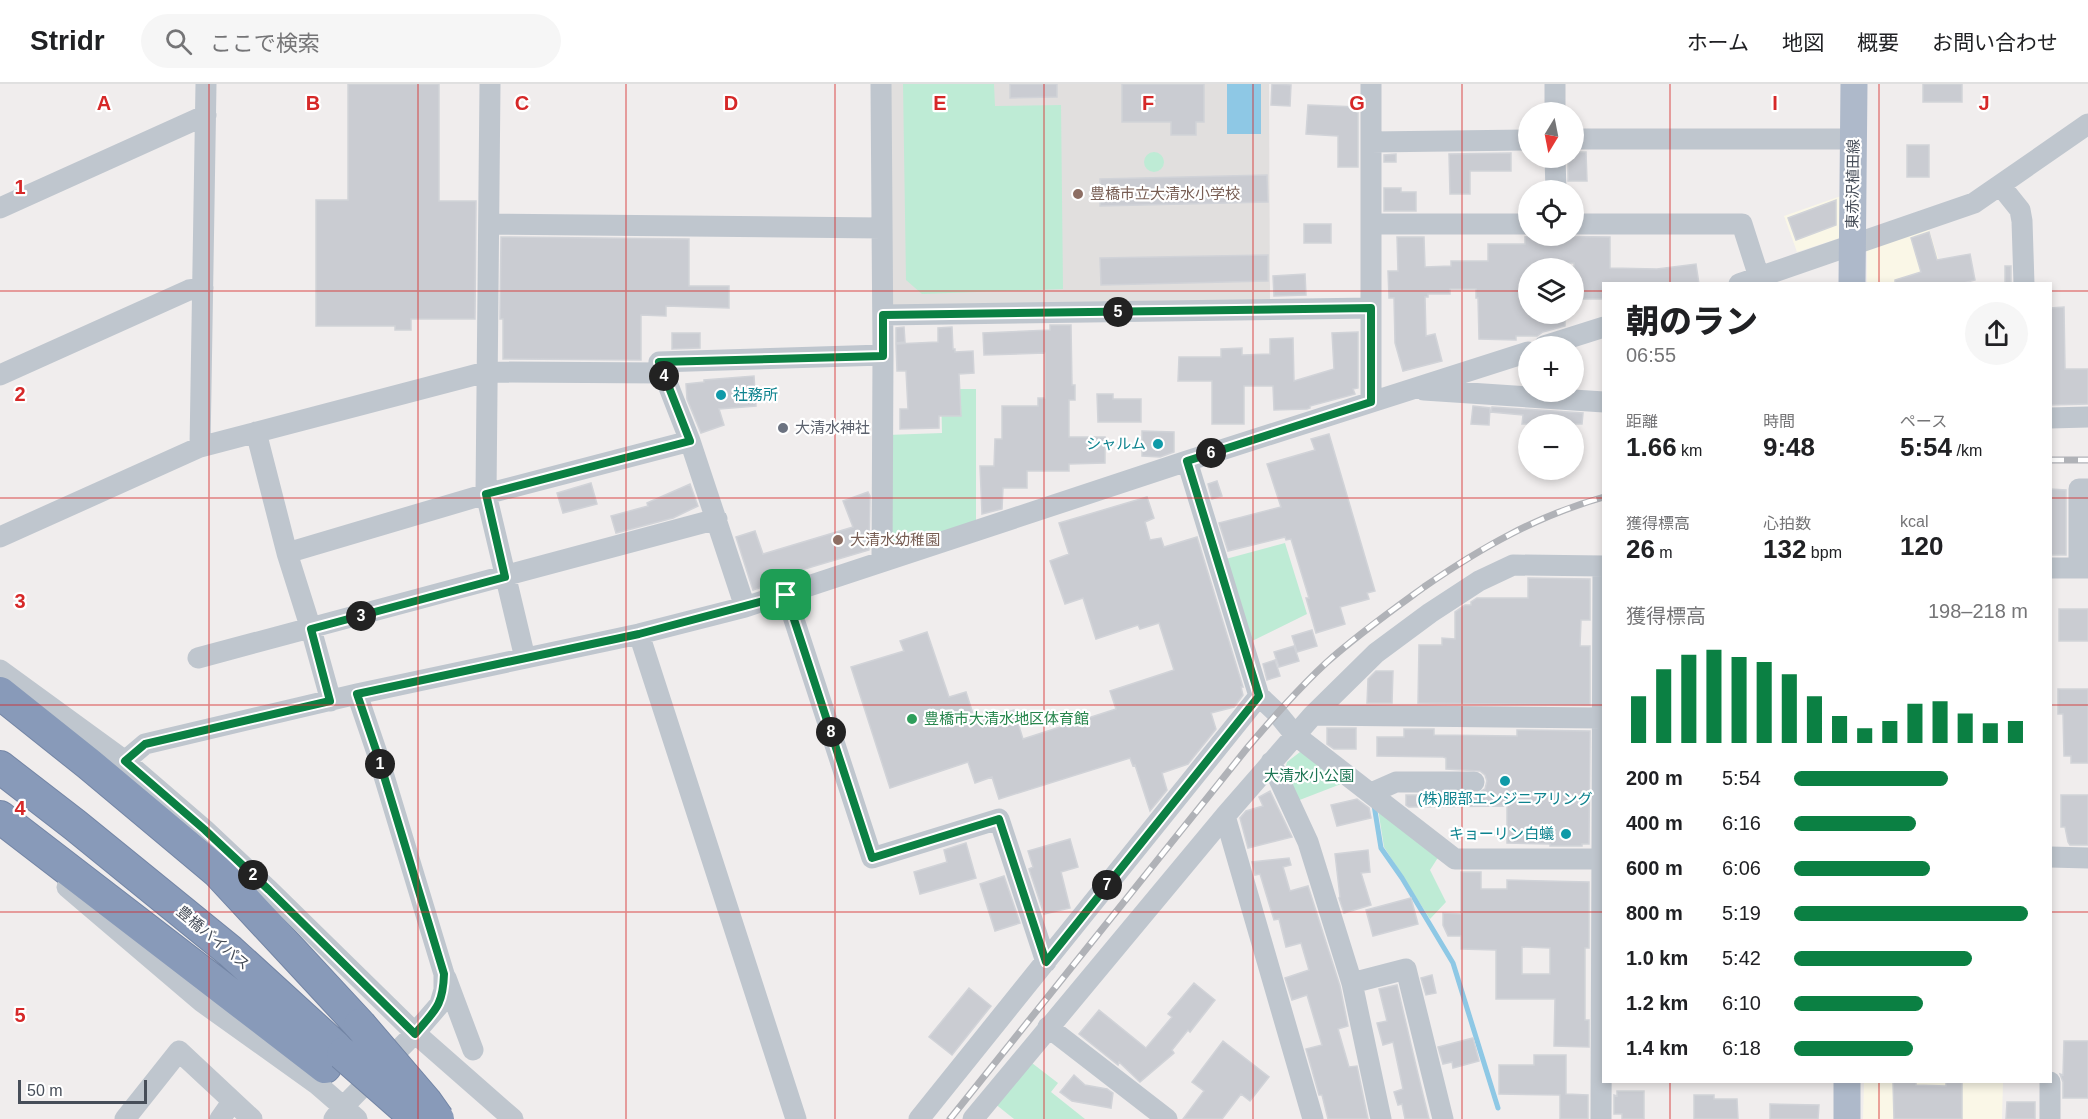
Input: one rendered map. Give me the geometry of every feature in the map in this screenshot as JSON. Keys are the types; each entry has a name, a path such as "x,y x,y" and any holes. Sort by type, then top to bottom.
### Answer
{"highway":[{"path":"0,693 218,872 360,1025 438,1119"},
{"name":"豊橋バイパス","path":"0,767 230,951 334,1060 417,1119"},
{"path":"0,817 334,1060 396,1119"}],"main road":[{"name":"東赤沢植田線","path":"1852,282 1854,84"},
{"path":"1847,1083 1847,1119"}],"street":[{"path":"200,447 206,84"},
{"path":"490,84 486,494 525,658"},
{"path":"880,84 883,315 882,561"},
{"path":"1371,84 1371,402"},
{"path":"1555,84 1555,102"},
{"path":"0,208 206,116"},
{"path":"1584,224 1742,224 1749,280 1974,203 2088,123"},
{"path":"1584,139 1853,139"},
{"path":"1371,142 1518,140"},
{"path":"2000,185 2020,210 2024,282"},
{"path":"489,224 881,228"},
{"path":"1371,224 1518,224"},
{"path":"0,375 189,290 203,288"},
{"path":"883,315 1371,308"},
{"path":"1576,336 1602,328"},
{"path":"125,761 145,744 357,694 639,634 833,582 882,561 960,540 1187,461 1518,354"},
{"path":"745,607 690,441 659,362 883,356"},
{"path":"0,537 200,447 486,372 663,374"},
{"path":"1413,389 1602,402"},
{"path":"2052,418 2088,417"},
{"path":"256,432 287,553 311,629 330,701"},
{"path":"287,553 486,494 690,441"},
{"path":"1187,461 1259,696 1277,712 1295,735 1455,859 1602,859"},
{"path":"2052,568 2084,568 2079,489 2088,489"},
{"path":"198,658 717,519"},
{"path":"973,1119 1271,762 1313,715 1376,653 1430,613 1479,581 1513,564 1602,566"},
{"path":"786,595 872,858 972,824 999,819 1046,962"},
{"path":"639,634 796,1119"},
{"path":"0,670 125,761 205,830 415,1034 513,1119"},
{"path":"357,694 444,974 473,1050"},
{"path":"919,1119 1259,696"},
{"path":"1313,715 1602,718 1601,1119"},
{"path":"1271,762 1308,842 1352,983 1381,1119"},
{"path":"1371,794 1396,782 1474,782"},
{"path":"1225,816 1313,1119"},
{"path":"0,836 77,895 202,1002 318,1085 345,1115 440,1004 444,990 444,974"},
{"path":"2052,857 2088,858"},
{"path":"1352,983 1406,969 1443,1119"},
{"path":"1048,1027 1167,1119"},
{"path":"125,1119 179,1051 226,1110 252,1119"},
{"path":"2050,1083 2050,1119"}],"shaded area":[{"name":"豊橋市立大清水小学校","path":"886,84 1269,84 1270,305 889,310"},
{"path":"1841,196 1840,238 1797,252 1784,216"},
{"path":"1928,226 1946,282 1867,282 1867,245"},
{"path":"1864,1083 2003,1083 2002,1119 1863,1119"}],"green space":[{"path":"903,84 994,84 995,106 1061,105 1063,289 922,294 906,280"},
{"path":"1154,152 1161,155 1164,162 1161,169 1154,172 1147,169 1144,162 1147,155"},
{"path":"941,389 976,389 976,521 887,550 887,435 942,433"},
{"path":"1285,543 1307,614 1248,643 1222,560"},
{"name":"大清水小公園","path":"1300,752 1310,753 1341,784 1297,801 1285,770 1287,762"},
{"path":"1378,809 1439,856 1430,870 1446,902 1430,919 1384,847"},
{"path":"1028,1060 1058,1083 1051,1092 1085,1119 1014,1119 994,1103"}],"water":[{"path":"1227,84 1261,84 1261,134 1227,134"}],"building":[{"path":"348,84 439,84 439,201 476,201 475,319 411,319 411,330 395,330 395,326 316,326 316,200 348,200"},
{"path":"1010,84 1057,84 1057,97 1010,98"},
{"path":"1122,84 1204,84 1204,122 1196,122 1196,135 1171,135 1171,122 1122,122"},
{"path":"1272,84 1291,85 1290,106 1271,105"},
{"path":"1923,84 1962,84 1962,102 1923,102"},
{"path":"1308,105 1358,107 1358,167 1338,167 1338,136 1306,134"},
{"path":"1907,145 1929,145 1929,177 1907,177"},
{"path":"1584,152 1586,152 1587,181 1568,180 1568,168 1584,168"},
{"path":"1511,153 1511,171 1470,171 1470,194 1450,194 1449,154"},
{"path":"1396,154 1396,162 1384,162 1384,155"},
{"path":"1267,175 1268,202 1100,206 1100,179"},
{"path":"1384,188 1401,188 1401,192 1416,192 1416,211 1384,211"},
{"path":"1836,200 1836,225 1796,240 1788,218"},
{"path":"1304,224 1331,224 1331,243 1304,243"},
{"path":"1929,232 1937,260 1970,254 1975,280 1968,282 1895,282 1895,280 1921,272 1911,238"},
{"path":"501,237 689,239 689,286 729,286 729,308 666,306 666,316 641,315 641,360 503,359 503,319 500,319"},
{"path":"1397,237 1424,237 1425,267 1451,266 1451,261 1488,261 1488,244 1584,246 1584,237 1610,237 1610,268 1657,269 1696,264 1699,282 1602,282 1602,299 1584,299 1584,258 1518,258 1518,324 1565,324 1565,326 1537,336 1516,336 1516,340 1479,339 1476,289 1450,289 1450,294 1428,294 1428,297 1425,297 1426,336 1435,334 1442,361 1403,371 1395,343 1394,298 1389,298 1388,271 1398,271"},
{"path":"1268,255 1268,281 1101,285 1100,258"},
{"path":"2005,266 2011,266 2011,282 2005,282"},
{"path":"1305,274 1306,295 1274,296 1273,276"},
{"path":"2064,307 2065,369 2088,369 2088,404 2052,405 2052,308"},
{"path":"1050,325 1071,325 1072,385 1075,385 1075,400 1069,400 1069,437 1105,437 1105,463 1069,464 1069,471 1027,471 1027,488 1003,488 1002,509 982,514 980,466 994,466 995,439 1002,439 1002,406 1038,406 1038,398 1045,398 1045,353 984,355 983,333 1050,330"},
{"path":"904,327 905,342 896,343 896,328"},
{"path":"952,327 955,352 973,351 974,373 959,374 961,416 939,416 939,428 900,429 900,409 908,409 906,371 897,371 896,344 938,342 938,328"},
{"path":"1358,332 1358,388 1353,389 1355,394 1310,406 1307,409 1274,410 1273,386 1244,386 1244,424 1212,424 1212,381 1178,381 1179,357 1221,357 1221,349 1242,348 1242,355 1270,354 1270,339 1293,338 1294,381 1334,369 1332,333"},
{"path":"672,333 700,333 700,348 672,349"},
{"name":"社務所","path":"754,376 756,406 719,409 724,425 701,433 687,399 686,384 704,382 704,380"},
{"path":"1097,394 1113,394 1113,399 1141,399 1141,422 1098,422"},
{"path":"1473,406 1490,408 1489,425 1471,424"},
{"path":"1492,407 1583,413 1518,415 1491,412"},
{"name":"シャルム","path":"1142,431 1174,432 1174,452 1160,457 1142,456"},
{"path":"1329,434 1375,591 1367,593 1369,599 1340,607 1345,624 1316,633 1306,598 1309,598 1291,539 1286,540 1285,537 1228,551 1219,523 1281,507 1267,464 1315,450 1311,439"},
{"path":"1217,481 1222,496 1212,499 1208,484"},
{"path":"591,483 597,504 563,513 557,493"},
{"path":"690,484 698,506 673,518 616,533 611,516 648,506 647,503"},
{"path":"2052,489 2066,490 2066,555 2052,555"},
{"path":"868,492 870,496 869,550 771,579 772,584 753,590 736,537 755,531 763,554 853,527 843,501"},
{"path":"1147,497 1154,518 1145,522 1150,540 1161,538 1164,547 1197,537 1243,687 1241,687 1243,695 1234,707 1211,713 1216,729 1188,764 1162,773 1167,790 1150,811 1135,765 1133,766 1130,758 999,799 992,777 975,783 968,762 890,788 851,667 904,651 900,641 927,632 949,697 966,692 976,723 1014,710 1023,739 1116,709 1110,691 1174,670 1159,623 1140,629 1138,625 1096,639 1083,598 1065,604 1050,561 1069,554 1059,523"},
{"path":"1528,578 1590,579 1590,620 1581,620 1580,646 1590,646 1590,705 1418,703 1419,645 1442,645 1442,638 1455,639 1455,612 1465,605 1471,605 1471,602 1477,598 1528,598"},
{"path":"2059,609 2088,609 2088,641 2059,641"},
{"path":"1312,630 1317,646 1297,652 1292,636"},
{"path":"1294,646 1299,661 1279,667 1274,652"},
{"path":"1275,660 1280,676 1267,680 1263,664"},
{"path":"1376,671 1393,671 1392,703 1367,703 1368,679"},
{"path":"2058,689 2088,689 2088,763 2071,763 2071,756 2064,756 2063,714 2058,714"},
{"path":"1327,728 1356,728 1356,749 1334,749 1327,744"},
{"path":"1404,729 1434,729 1434,735 1517,736 1517,730 1590,731 1589,844 1550,846 1550,844 1507,843 1507,806 1409,807 1406,805 1406,795 1475,795 1485,789 1487,781 1485,775 1480,771 1446,769 1446,758 1443,757 1377,756 1377,737 1404,737"},
{"path":"1270,791 1292,837 1248,848 1240,818 1246,811 1263,806 1259,797"},
{"path":"2061,795 2088,795 2088,845 2070,845 2068,842 2065,827 2061,827"},
{"path":"1357,799 1369,808 1371,818 1337,826 1331,805"},
{"path":"1070,839 1078,867 1061,872 1070,908 1044,914 1029,869 1033,867 1028,851"},
{"path":"966,843 976,878 920,894 914,872 947,862 944,850"},
{"path":"1368,850 1370,872 1361,873 1371,905 1344,913 1339,898 1335,854"},
{"path":"1289,858 1291,865 1283,867 1290,891 1308,886 1340,986 1348,1026 1338,1029 1349,1067 1357,1066 1368,1119 1328,1119 1322,1095 1319,1095 1306,1049 1322,1045 1307,995 1292,1000 1285,978 1309,970 1301,943 1286,947 1279,919 1274,920 1260,874 1255,875 1252,862"},
{"path":"1461,872 1481,872 1481,889 1507,889 1507,880 1589,882 1589,948 1585,948 1585,1020 1589,1020 1589,1047 1554,1046 1555,999 1496,999 1496,950 1461,949 1461,936 1448,936 1443,925 1443,913 1461,914","holes":["1522,947 1550,948 1550,974 1522,974"]},
{"path":"1004,876 1020,923 995,931 980,884"},
{"path":"1411,898 1418,924 1373,936 1366,910"},
{"path":"1432,975 1436,993 1426,995 1421,978"},
{"path":"1194,983 1215,1000 1190,1032 1188,1030 1172,1050 1174,1053 1140,1082 1119,1062 1118,1065 1079,1034 1099,1010 1146,1048 1172,1017 1168,1014"},
{"path":"1397,985 1429,1119 1405,1119 1402,1104 1398,1105 1394,1092 1403,1089 1393,1042 1383,1045 1377,1023 1387,1021 1379,989"},
{"path":"969,988 991,1006 952,1055 929,1037"},
{"path":"1473,1038 1479,1061 1453,1068 1452,1062 1443,1064 1438,1047"},
{"path":"1223,1041 1269,1077 1250,1101 1241,1094 1222,1119 1183,1119 1204,1091 1192,1082"},
{"path":"2064,1041 2088,1041 2088,1098 2063,1098 2063,1082 2060,1074 2063,1075"},
{"path":"1534,1055 1566,1055 1566,1094 1588,1095 1588,1119 1560,1119 1560,1095 1499,1094 1499,1065 1534,1065"},
{"path":"1074,1075 1085,1085 1107,1089 1113,1093 1111,1108 1072,1101 1060,1092"},
{"path":"1893,1083 1946,1086 1946,1083 1962,1083 1962,1119 1894,1119"},
{"path":"1617,1091 1644,1091 1644,1119 1622,1119 1622,1114 1614,1114 1614,1095 1617,1096"},
{"path":"1694,1095 1714,1095 1714,1099 1737,1099 1738,1119 1694,1119"},
{"path":"2007,1102 2035,1102 2035,1119 2006,1119"},
{"path":"1770,1104 1819,1105 1818,1119 1770,1119"}],"waterway":[{"path":"1374,805 1381,848 1402,878 1453,963 1498,1108"}],"railway":[{"path":"2052,460 2088,460"},
{"path":"950,1119 1248,747 1326,663 1424,587 1488,546 1555,514 1602,498"}],"place":[{"name":"豊橋市立大清水小学校","path":"1078,194"},
{"name":"社務所","path":"721,395"},
{"name":"大清水神社","path":"783,428"},
{"name":"シャルム","path":"1158,444"},
{"name":"大清水幼稚園","path":"838,540"},
{"name":"豊橋市大清水地区体育館","path":"912,719"},
{"name":"(株)服部エンジニアリング","path":"1505,781"},
{"name":"キョーリン白蟻","path":"1566,834"}],"route":[{"path":"1371,308 1371,402 1187,461 1259,696 1046,962 999,819 872,858 786,595 639,634 357,694 444,974 444,990 440,1004 415,1034 269,890 205,830 125,761 145,744 330,701 311,629 505,577 486,494 690,441 659,362 883,356 883,315 1371,308"}]}
